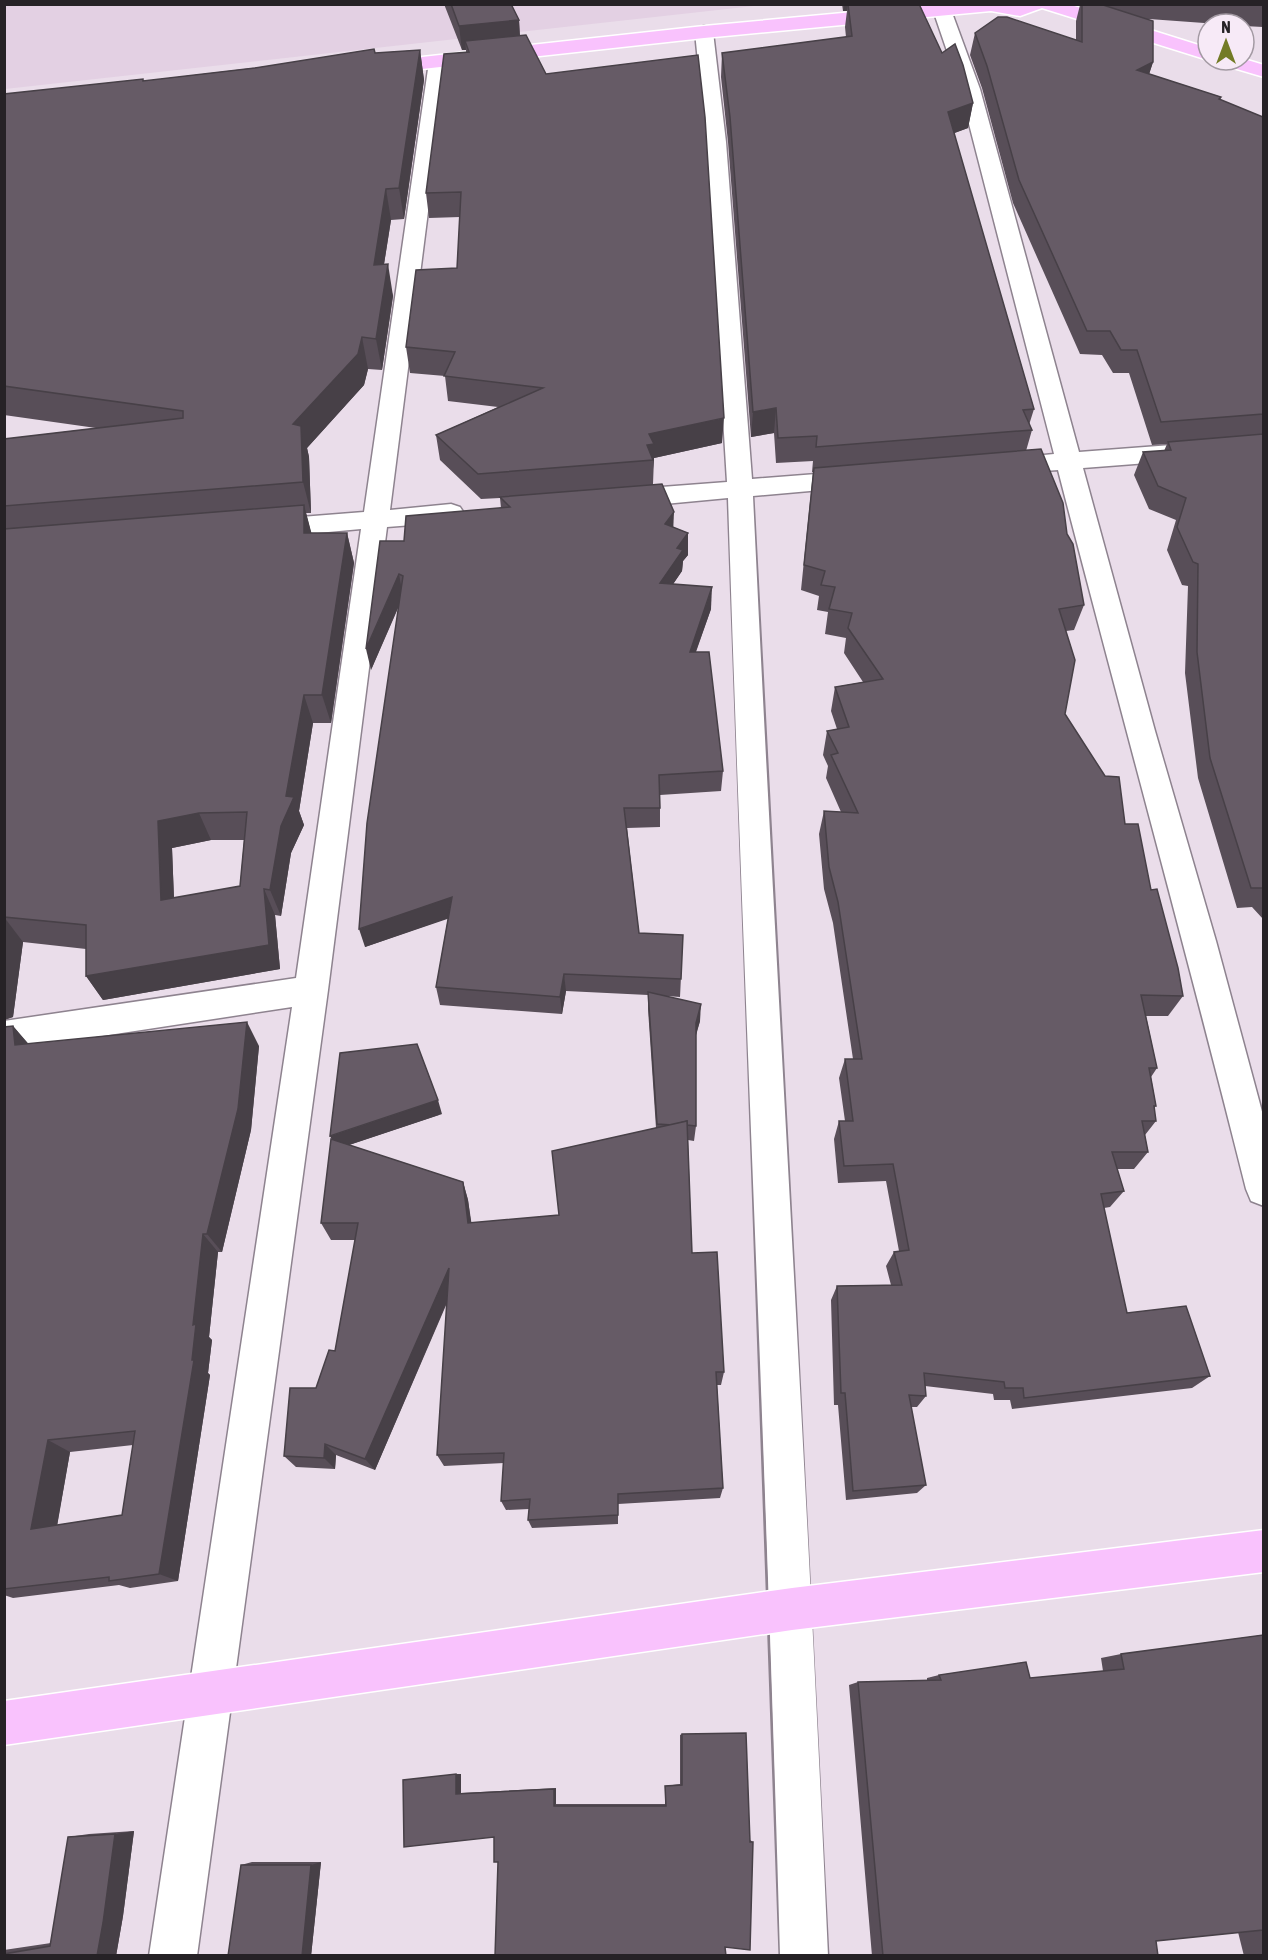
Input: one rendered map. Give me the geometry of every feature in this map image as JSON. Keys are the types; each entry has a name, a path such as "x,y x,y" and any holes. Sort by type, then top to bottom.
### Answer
{"main road":[{"path":"358,70 704,32 993,5 1017,11 1029,9 1036,4"},
{"path":"1048,4 1196,50"},
{"path":"4,1723 792,1609 1263,1551"}],"street":[{"path":"942,10 970,89 1140,731 1200,941 1263,1189"},
{"path":"704,32 716,142 741,489 752,780 792,1609 804,1956"},
{"path":"173,1956 311,990 438,62"},
{"path":"974,469 1263,446"},
{"path":"599,501 880,477"},
{"path":"243,530 469,512"},
{"path":"4,1036 311,990"}],"shaded area":[{"path":"5,4 763,5 5,89"}],"building":[{"path":"451,4 511,4 519,20 459,26"},
{"path":"848,4 919,4 942,53 955,44 973,103 948,112 1034,409 1023,410 1032,430 816,447 817,436 778,438 776,408 753,412 730,117 722,53 852,36"},
{"path":"1082,4 1100,4 1153,21 1153,62 1137,70 1221,97 1219,99 1263,117 1263,414 1161,422 1137,350 1121,350 1110,331 1087,331 1019,180 987,66 975,33 998,17 1007,17 1082,42"},
{"path":"526,35 546,74 698,55 705,117 724,418 649,434 654,444 647,445 653,460 478,474 436,435 543,388 444,376 455,352 406,347 416,270 457,268 461,192 426,193 444,54 469,52 465,41"},
{"path":"374,49 375,53 420,50 399,188 386,189 374,265 388,264 376,339 362,337 358,354 293,424 301,426 303,482 4,506 4,439 183,418 183,411 4,386 4,94 255,68"},
{"path":"1263,434 1263,888 1251,888 1210,758 1197,652 1198,564 1193,562 1177,527 1186,498 1158,486 1143,452 1171,450 1168,442"},
{"path":"1041,449 1063,503 1067,534 1073,544 1084,605 1059,609 1075,660 1065,714 1105,776 1119,777 1125,824 1138,824 1151,890 1157,889 1183,996 1141,995 1157,1068 1149,1068 1156,1106 1154,1106 1156,1121 1142,1121 1148,1152 1112,1152 1124,1191 1101,1194 1127,1313 1186,1306 1210,1376 1024,1398 1023,1388 1005,1388 1004,1382 924,1373 926,1396 909,1395 926,1485 853,1491 845,1393 841,1393 837,1286 902,1285 894,1252 909,1250 893,1164 844,1166 839,1121 853,1121 845,1059 862,1059 838,902 829,867 824,811 858,813 831,755 838,753 827,731 849,727 835,687 883,679 848,628 852,613 829,609 835,587 821,585 825,571 804,565 814,468"},
{"path":"662,484 674,512 665,524 688,533 677,548 683,550 660,583 712,587 690,652 709,652 723,771 659,775 660,808 624,808 639,933 683,935 681,979 564,974 560,997 436,987 452,897 359,929 367,823 403,576 399,574 366,649 380,541 404,541 406,516 510,507 500,497"},
{"path":"304,505 304,533 347,533 322,695 304,695 286,796 294,797 281,826 270,890 264,889 269,945 86,976 86,925 4,917 4,529","holes":["247,812 240,886 161,900 158,821 199,813"]},
{"path":"648,992 701,1004 696,1023 696,1126 687,1125 687,1121 673,1125 657,1124"},
{"path":"247,1022 238,1109 207,1234 203,1234 193,1325 196,1324 192,1360 194,1360 159,1574 109,1581 109,1577 4,1589 4,1027 13,1026 15,1045","holes":["135,1431 122,1515 31,1529 48,1440"]},
{"path":"417,1044 438,1100 330,1136 340,1053"},
{"path":"687,1121 692,1253 717,1252 724,1372 716,1372 723,1488 618,1494 618,1515 528,1520 530,1499 501,1501 504,1453 437,1455 449,1268 365,1459 325,1444 324,1458 284,1456 290,1388 316,1388 329,1350 335,1351 358,1223 321,1223 331,1139 463,1182 468,1223 559,1215 552,1151"},
{"path":"1263,1635 1263,1930 1156,1941 1158,1956 883,1956 858,1682 941,1680 939,1675 1026,1662 1030,1678 1124,1669 1121,1654"},
{"path":"746,1733 750,1842 753,1842 750,1950 725,1947 726,1956 495,1956 498,1862 494,1862 494,1837 404,1847 403,1780 456,1774 456,1794 554,1789 554,1806 666,1806 665,1786 682,1785 682,1734"},
{"path":"115,1834 97,1956 4,1956 4,1954 50,1946 68,1837"},
{"path":"241,1865 311,1865 302,1956 228,1956"}]}
